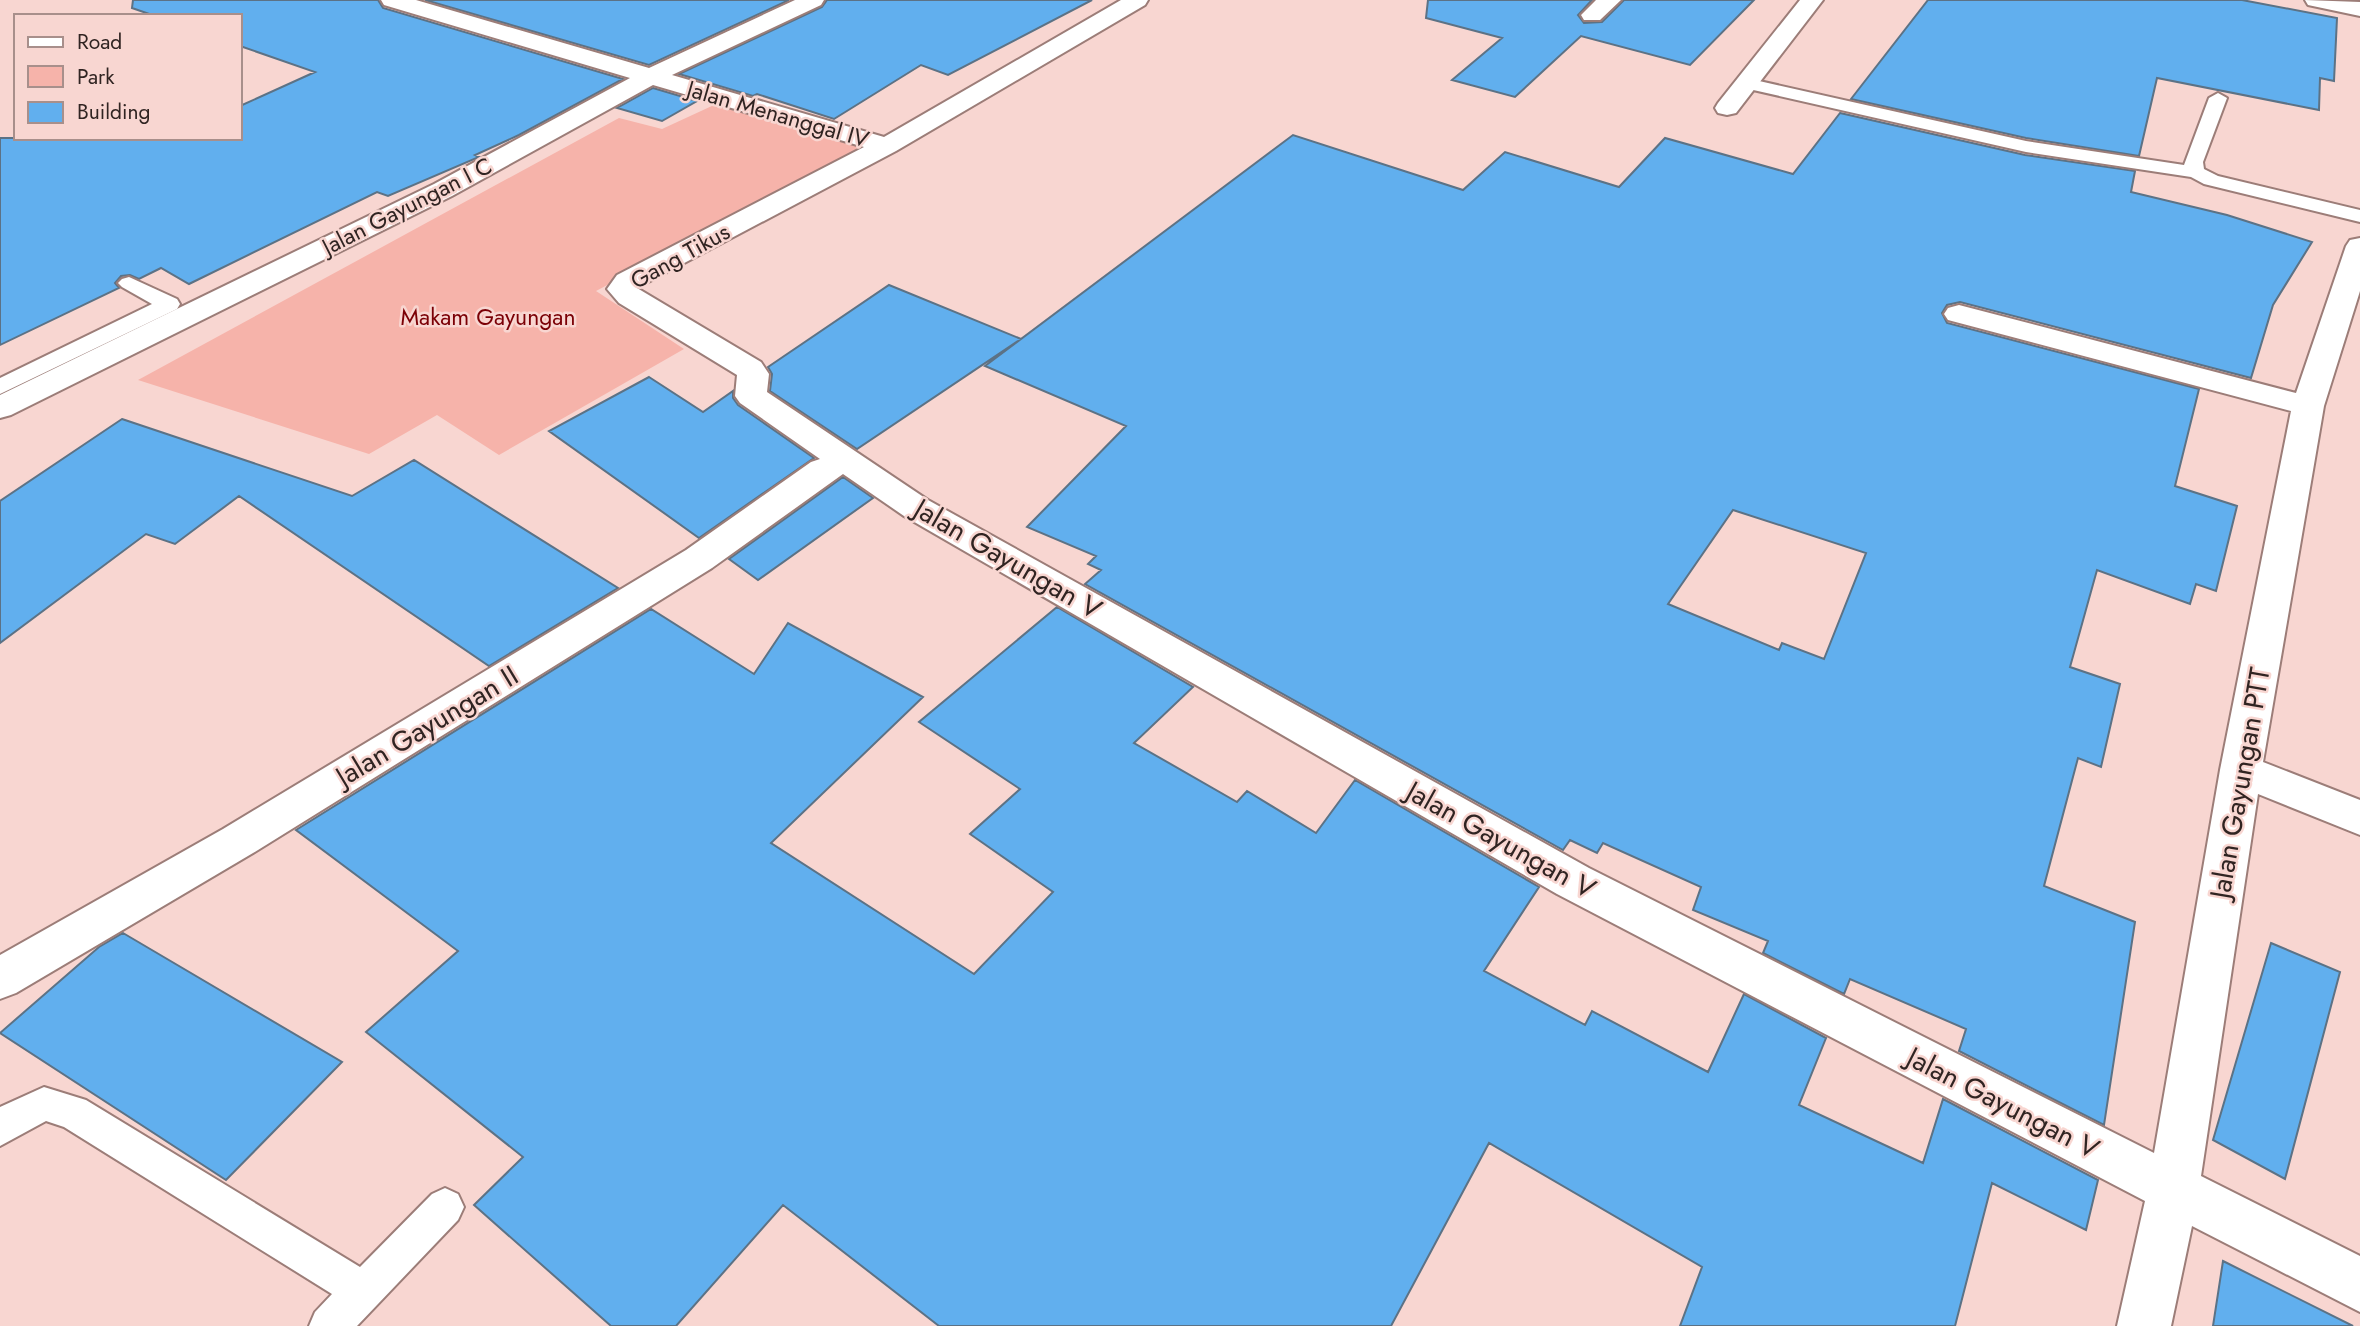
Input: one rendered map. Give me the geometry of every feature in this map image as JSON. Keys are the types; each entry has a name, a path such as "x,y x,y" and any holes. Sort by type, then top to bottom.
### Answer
{"street":[{"name":"Jalan Menanggal IV","path":"392,0 649,78 887,146 1137,0"},
{"name":"Jalan Gayungan I C","path":"0,408 443,190 649,78 813,0"},
{"path":"1592,15 1609,0"},
{"path":"1727,108 1812,0"},
{"path":"2316,0 2360,9"},
{"name":"Gang Tikus","path":"845,461 751,396 750,369 629,297 622,289 627,281 887,146"},
{"name":"Jalan Gayungan PTT","path":"2144,1326 2173,1190 2241,770 2308,406 2360,246"},
{"path":"1959,314 2308,406"},
{"name":"Jalan Gayungan II","path":"0,979 238,841 699,559 823,470 845,461"},
{"name":"Jalan Gayungan V","path":"845,461 929,515 1573,881 2360,1285"},
{"path":"2241,770 2360,818"}],"lane":[{"path":"1746,83 2043,149 2147,168 2195,172 2211,180 2360,216"},
{"path":"2195,172 2193,162 2218,98"},
{"path":"0,387 169,304 129,283"},
{"path":"0,1129 9,1121 44,1104 73,1112 363,1291"},
{"path":"329,1326 445,1207"}],"green space":[{"name":"Makam Gayungan","path":"714,105 866,148 596,291 684,349 499,455 437,415 369,454 138,380 619,118 662,129"}],"building":[{"path":"133,0 378,0 383,8 623,79 519,135 475,155 479,157 388,196 377,192 189,284 161,268 139,279 130,275 121,276 115,283 119,288 0,345 0,138 242,140 242,105 315,72 242,47 242,14 149,14 132,8"},
{"path":"425,0 789,0 649,65"},
{"path":"827,0 1092,0 948,75 921,65 834,119 757,94 753,96 679,74 822,7"},
{"path":"1428,0 1592,0 1578,15 1584,23 1602,22 1624,0 1754,0 1690,65 1581,36 1515,97 1452,80 1502,38 1426,18"},
{"path":"1928,0 2242,0 2337,18 2334,81 2320,78 2319,110 2157,78 2139,156 2026,138 1851,99"},
{"path":"653,88 697,101 662,121 617,108"},
{"path":"1840,113 2025,155 2135,171 2131,192 2227,215 2312,242 2273,305 2251,378 1960,302 1947,305 1942,313 1947,323 2199,389 2175,486 2237,506 2216,591 2196,584 2190,604 2097,570 2070,667 2120,684 2101,767 2078,758 2044,886 2135,922 2104,1125 1959,1051 1966,1029 1850,979 1844,994 1763,953 1768,941 1693,910 1701,887 1603,843 1597,853 1570,840 1563,850 1085,584 1101,570 1088,564 1096,556 1027,527 1126,426 985,366 1293,135 1463,190 1505,152 1619,187 1665,138 1793,174","holes":["1733,510 1866,553 1824,659 1782,643 1779,650 1668,604"]},
{"path":"889,285 1021,339 857,449 770,391 772,374 768,367"},
{"path":"649,377 703,412 733,391 733,398 738,405 814,458 699,538 549,431"},
{"path":"122,419 352,496 414,460 618,588 489,666 239,496 175,544 146,534 0,643 0,501"},
{"path":"843,477 873,498 758,580 729,559"},
{"path":"1057,607 1193,687 1134,743 1237,802 1247,791 1316,833 1355,780 1539,887 1484,971 1585,1025 1592,1011 1708,1072 1744,994 1826,1038 1799,1105 1923,1163 1943,1099 2098,1180 2086,1230 1992,1183 1955,1326 1680,1326 1702,1267 1489,1143 1391,1326 939,1326 783,1205 676,1326 611,1326 474,1205 523,1157 366,1032 458,951 296,830 651,609 754,674 788,623 923,697 771,843 974,974 1053,892 970,834 1020,789 919,722"},
{"path":"123,933 342,1062 226,1180 0,1033 99,947"},
{"path":"2271,943 2340,972 2285,1179 2213,1140"},
{"path":"2223,1261 2353,1326 2213,1326"}]}
